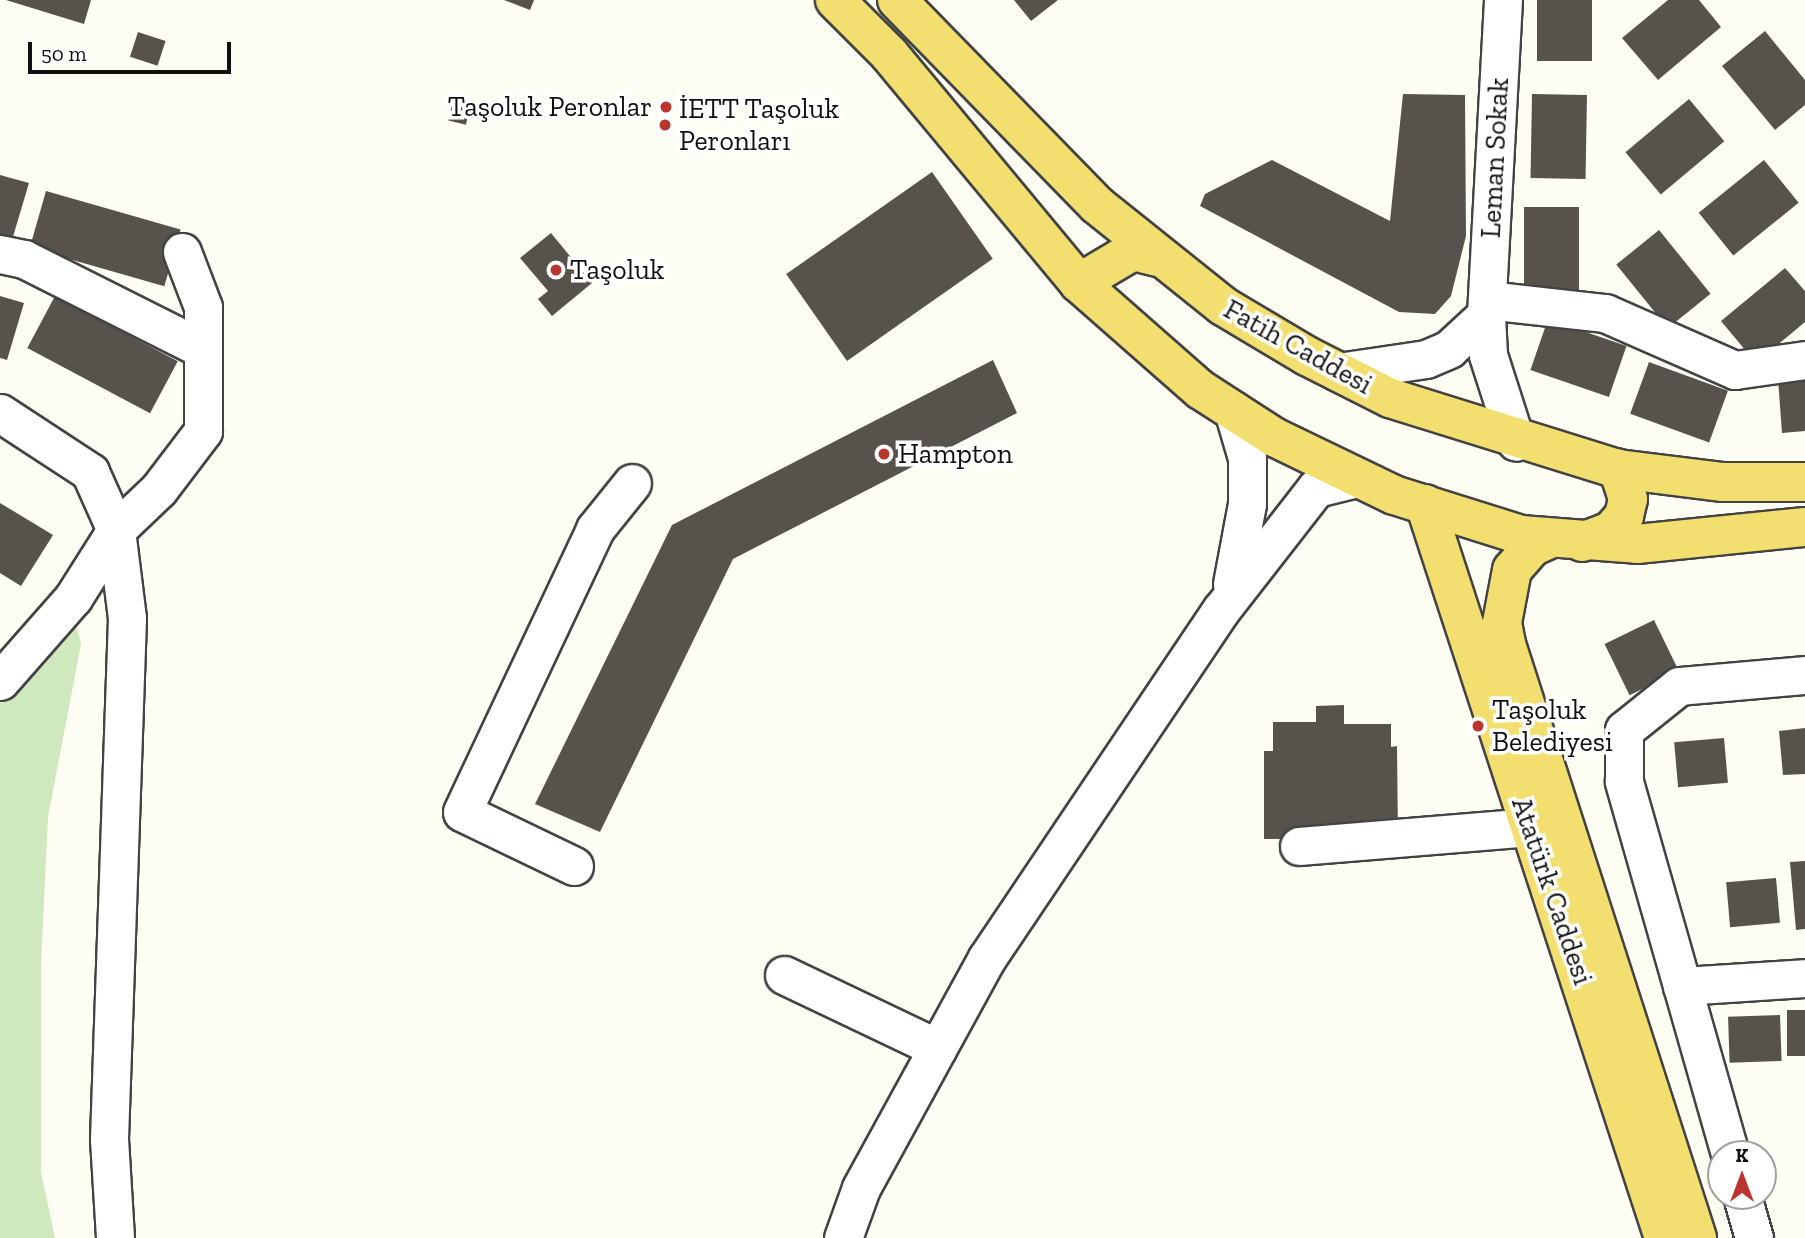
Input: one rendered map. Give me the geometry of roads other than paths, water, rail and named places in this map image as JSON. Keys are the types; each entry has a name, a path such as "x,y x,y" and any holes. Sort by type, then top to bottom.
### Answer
{"main road":[{"name":"Fatih Caddesi","path":"897,0 1097,205 1157,257 1223,306 1338,372 1390,398 1516,442 1618,469 1723,482 1805,482"},
{"path":"838,2 889,54 1079,283 1233,410 1357,478 1425,504 1567,540 1637,544 1805,527"},
{"path":"1079,283 1133,251 1157,257"},
{"name":"Atatürk Caddesi","path":"1618,469 1628,499 1624,516 1611,531 1532,547 1512,570 1502,623 1506,645 1697,1238"},
{"name":"Atatürk Caddesi","path":"1425,504 1664,1238"}],"street":[{"name":"Leman Sokak","path":"1503,0 1487,308 1488,355 1516,442"},
{"path":"0,681 73,598 116,530 159,489 203,431 203,307 182,252"},
{"path":"0,254 24,260 203,349"},
{"path":"1338,372 1426,359 1449,349 1487,308 1605,313 1735,370 1796,361"},
{"path":"1221,610 1246,534 1247,458 1233,410"},
{"path":"0,412 90,472 116,530 127,618 108,1139 115,1238"},
{"path":"843,1238 861,1188 987,958 1221,610 1316,488 1357,478"},
{"path":"574,866 462,812 594,529 632,483"},
{"path":"1726,1140 1624,781 1624,730 1679,686 1805,675"},
{"path":"1299,846 1530,827"},
{"path":"784,975 937,1048"},
{"path":"1682,986 1805,978"},
{"path":"1746,1210 1754,1238"}],"place":[{"name":"Taşoluk Peronlar","path":"666,107"},
{"name":"İETT Taşoluk Peronları","path":"665,125"},
{"name":"Taşoluk","path":"556,270"},
{"name":"Hampton","path":"884,454"},
{"name":"Taşoluk Belediyesi","path":"1478,726"}]}
